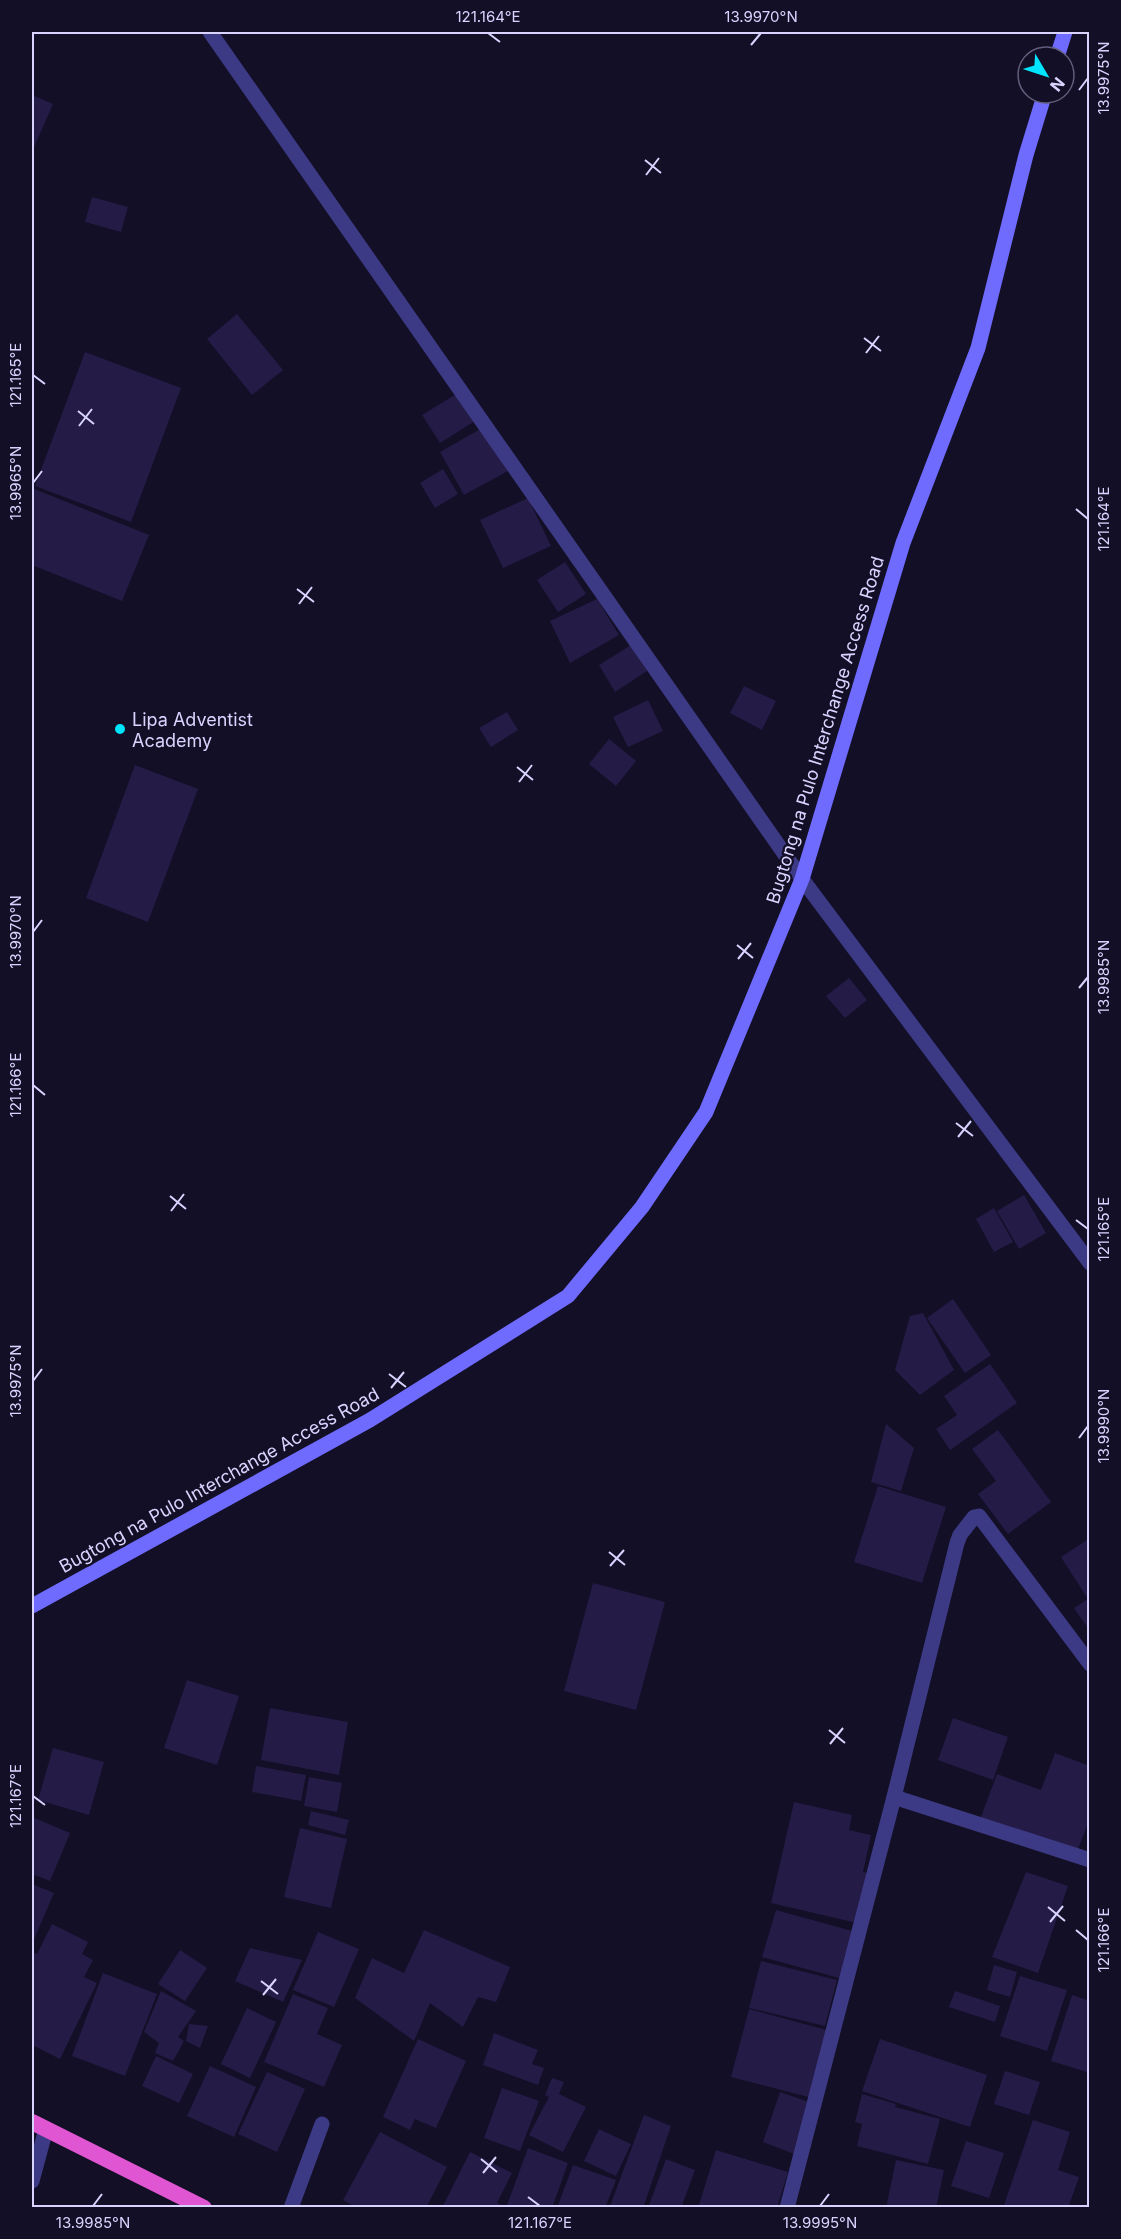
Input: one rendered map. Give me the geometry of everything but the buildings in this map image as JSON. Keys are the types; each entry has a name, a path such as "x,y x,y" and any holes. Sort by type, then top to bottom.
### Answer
{"highway":[{"path":"39,2125 204,2208"}],"main road":[{"name":"Bugtong na Pulo Interchange Access Road","path":"32,1606 370,1420 568,1296 642,1207 706,1112 802,879 903,543 978,348 1026,155 1041,105"}],"street":[{"path":"210,32 802,879 1089,1263"},
{"path":"787,2208 894,1797 957,1543 960,1535 974,1517 979,1516 1089,1664"},
{"path":"894,1797 1089,1860"},
{"path":"291,2208 322,2124"},
{"path":"32,2181 39,2125"}],"place":[{"name":"Lipa Adventist Academy","path":"120,729"}]}
